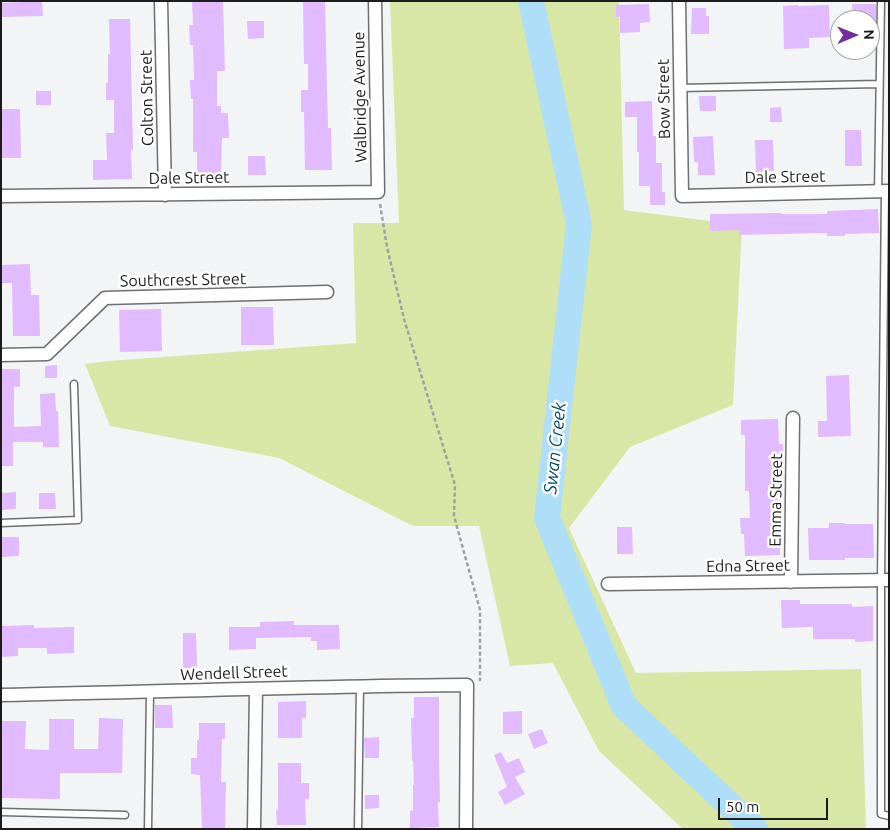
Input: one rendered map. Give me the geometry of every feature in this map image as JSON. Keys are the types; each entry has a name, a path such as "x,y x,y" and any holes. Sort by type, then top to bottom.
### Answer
{"street":[{"name":"Colton Street","path":"161,1 165,195"},
{"name":"Walbridge Avenue","path":"375,1 378,192"},
{"name":"Bow Street","path":"678,1 682,196"},
{"name":"Dale Street","path":"682,196 884,191"},
{"name":"Dale Street","path":"1,196 378,192"},
{"name":"Southcrest Street","path":"1,354 47,354 104,298 328,292"},
{"name":"Emma Street","path":"791,582 793,418"},
{"name":"Edna Street","path":"608,584 885,581"},
{"name":"Wendell Street","path":"1,695 467,685"},
{"path":"467,685 466,824 478,829"},
{"path":"254,829 256,689"}],"lane":[{"path":"881,1 879,84 884,191 885,581 881,814 889,816"},
{"path":"680,88 879,84"},
{"path":"1,523 78,520 74,384"},
{"path":"358,829 360,686"},
{"path":"148,829 150,692"},
{"path":"1,812 125,815"}],"path":[{"path":"378,192 386,247 404,319 456,485 454,516 480,610 480,689 467,685"}],"green space":[{"path":"390,1 619,1 624,210 742,225 733,405 630,447 569,528 636,673 861,669 866,829 683,829 599,751 553,663 510,666 479,526 413,526 279,458 110,426 85,364 356,343 353,223 399,223"}],"building":[{"path":"42,1 43,16 1,17 1,3"},
{"path":"192,1 223,1 225,71 217,71 217,106 221,106 221,113 228,113 229,138 222,138 221,176 197,176 197,152 193,152 193,99 191,99 190,80 194,80 193,45 190,45 189,25 193,25"},
{"path":"303,1 325,1 328,128 331,128 332,170 305,170 304,112 301,112 301,90 308,90 308,64 304,64"},
{"path":"649,4 650,22 640,23 640,32 620,33 620,17 616,17 616,5"},
{"path":"852,4 876,4 876,10 852,10"},
{"path":"829,5 830,37 809,38 809,48 784,49 783,6"},
{"path":"692,8 706,8 706,16 709,16 709,34 691,34"},
{"path":"109,19 130,19 132,179 93,180 93,160 107,160 106,133 114,133 114,100 106,100 108,54 110,54"},
{"path":"247,21 264,21 264,38 248,39"},
{"path":"36,91 51,91 51,105 36,105"},
{"path":"699,96 716,96 716,111 700,111"},
{"path":"652,101 653,136 656,136 656,163 662,163 662,192 665,192 665,205 650,205 650,186 639,186 637,117 625,117 625,102"},
{"path":"781,107 782,122 770,122 770,108"},
{"path":"1,109 20,109 21,158 1,158"},
{"path":"845,130 861,130 862,166 845,166"},
{"path":"713,136 715,175 698,175 698,162 694,162 693,137"},
{"path":"755,140 773,140 774,171 756,172"},
{"path":"248,156 265,156 266,175 248,175"},
{"path":"878,209 879,233 845,234 845,236 827,236 827,233 739,235 739,230 710,231 710,214 827,214 827,211"},
{"path":"30,264 31,295 39,295 40,336 13,336 12,283 1,283 1,265"},
{"path":"241,307 273,307 274,345 241,345"},
{"path":"161,309 162,351 120,352 119,310"},
{"path":"57,365 57,378 45,378 45,366"},
{"path":"1,369 20,369 20,387 14,387 14,427 41,426 40,394 55,393 56,411 58,411 59,447 43,447 43,442 13,442 13,466 1,466"},
{"path":"849,375 851,436 818,437 818,421 827,421 826,376"},
{"path":"778,419 779,444 783,444 783,459 777,459 780,555 745,556 744,534 741,534 740,518 750,518 749,491 745,491 745,435 741,435 741,420"},
{"path":"16,492 16,509 1,510 1,493"},
{"path":"39,493 55,493 56,509 39,509"},
{"path":"829,523 873,524 874,558 809,560 808,528 829,528"},
{"path":"617,527 632,527 633,554 617,554"},
{"path":"1,537 19,537 19,556 1,557"},
{"path":"781,600 800,600 800,604 852,604 852,607 873,606 873,641 855,642 855,639 813,639 813,627 782,628"},
{"path":"294,621 294,625 339,625 340,649 317,650 317,641 311,641 311,637 256,638 256,649 229,650 229,627 260,627 260,622"},
{"path":"34,625 34,628 74,627 74,653 47,654 47,648 18,648 18,656 1,657 1,626"},
{"path":"183,633 196,633 197,668 183,668"},
{"path":"414,697 439,697 439,827 410,828 410,811 413,810 414,785 411,718 414,718"},
{"path":"306,701 306,718 302,718 302,738 278,738 278,702"},
{"path":"155,705 172,705 173,728 155,728"},
{"path":"522,711 522,734 503,734 503,712"},
{"path":"99,718 123,719 122,773 60,773 60,799 1,798 1,721 26,721 25,749 49,750 49,719 74,719 74,749 98,749"},
{"path":"199,723 225,723 225,739 222,739 221,782 226,782 225,829 202,829 200,775 191,774 191,758 197,758"},
{"path":"542,729 548,743 534,749 528,734"},
{"path":"379,737 379,758 365,758 364,738"},
{"path":"501,752 507,763 519,758 525,772 515,777 525,794 505,805 498,792 507,787 494,755"},
{"path":"278,763 301,763 301,783 309,783 309,799 305,799 306,825 277,825"},
{"path":"365,795 379,795 379,808 365,809"}],"waterway":[{"name":"Swan Creek","path":"531,1 579,224 547,518 624,706 755,829"}]}
